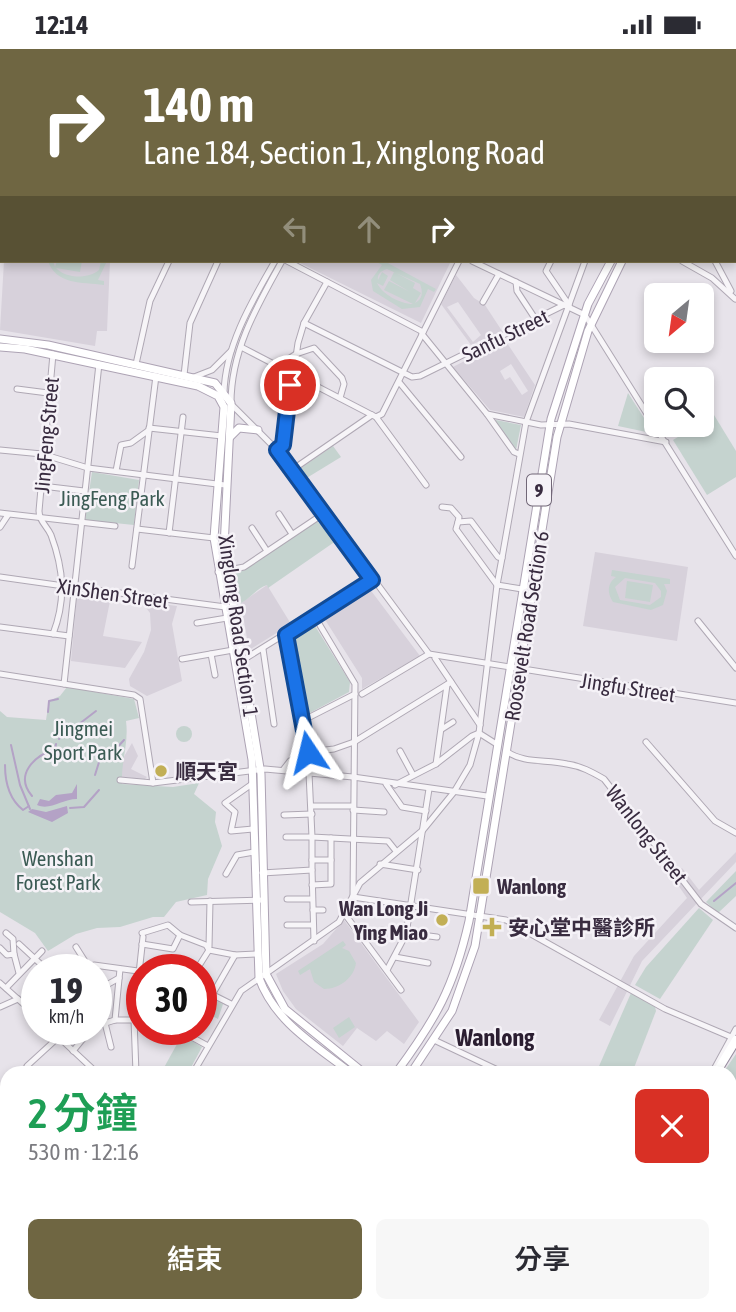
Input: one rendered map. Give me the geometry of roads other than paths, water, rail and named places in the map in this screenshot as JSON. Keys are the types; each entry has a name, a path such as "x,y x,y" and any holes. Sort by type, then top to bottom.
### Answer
{"highway":[{"path":"718,1066 734,1039"}],"main road":[{"name":"Roosevelt Road Section 6","path":"496,744 550,425 584,315 610,263"},
{"name":"Roosevelt Road Section 6","path":"507,752 528,603 560,425 591,323 621,263"},
{"path":"0,339 27,340 215,383 224,399"},
{"path":"0,347 53,354 156,376 186,378 224,399"},
{"name":"Xinglong Road Section 1","path":"224,399 226,437 214,538 218,572 243,660 256,769 262,873 257,954 269,1000 285,1022 342,1066"},
{"path":"226,437 239,428 258,431"},
{"name":"Xinglong Road Section 1","path":"222,485 229,609 227,618 256,769 252,784 253,829 260,900 263,976 285,1009 355,1066"},
{"name":"9","path":"401,1066 423,1037 448,993 470,915 496,744"},
{"name":"9","path":"416,1066 452,1011 468,973 482,916 507,752"}],"street":[{"path":"136,364 150,301 168,263"},
{"path":"217,263 190,323 186,378 212,370 233,349"},
{"path":"274,263 246,312 224,378 224,399 277,450 372,580 432,656 480,725"},
{"path":"224,399 251,315 284,263"},
{"path":"289,263 422,333"},
{"path":"292,470 374,416 382,414 458,263"},
{"path":"476,263 584,315 736,556"},
{"path":"550,263 546,271 567,306"},
{"path":"197,1066 241,991 339,922 359,883 423,830 454,792 470,765 479,733 497,585 526,422 584,263"},
{"path":"686,263 712,278 736,300"},
{"path":"716,263 736,300"},
{"path":"483,302 499,274"},
{"path":"277,450 283,445 296,354 304,323 327,282"},
{"path":"516,282 517,291 536,320"},
{"name":"Sanfu Street","path":"403,375 420,376 567,306"},
{"path":"304,323 403,375"},
{"name":"Sanfu Street","path":"422,333 445,363"},
{"path":"241,347 374,416 426,485"},
{"path":"278,366 309,348 317,350 342,378 344,384 340,398"},
{"name":"JingFeng Street","path":"53,354 42,454 45,460 39,518 50,531 64,586 61,614 54,634"},
{"path":"445,363 487,414 514,453 519,454"},
{"path":"64,684 99,364"},
{"path":"132,566 156,376"},
{"path":"399,382 461,457"},
{"path":"17,389 48,393"},
{"path":"487,414 666,442"},
{"path":"169,533 183,417"},
{"path":"116,471 121,445 131,443 149,429 226,437"},
{"path":"0,450 42,454 88,468 222,485"},
{"path":"42,486 84,491"},
{"path":"442,507 451,508 459,517 456,529 497,585 522,589"},
{"path":"0,513 115,526"},
{"path":"279,514 292,534"},
{"path":"218,572 244,567 323,514"},
{"path":"0,527 8,515"},
{"path":"458,522 471,521 498,557 502,558"},
{"path":"252,528 267,551"},
{"path":"137,529 214,538"},
{"name":"XinShen Street","path":"0,577 229,609"},
{"path":"243,660 372,580"},
{"path":"315,617 355,684 358,694 353,777 353,897"},
{"path":"197,623 227,618"},
{"path":"698,621 736,668"},
{"path":"0,627 69,636"},
{"path":"286,635 308,752 312,810 314,941"},
{"path":"262,649 274,724"},
{"path":"182,659 233,650"},
{"path":"211,654 215,675"},
{"path":"302,721 432,656"},
{"name":"Jingfu Street","path":"432,656 736,703"},
{"path":"0,674 127,692 140,699 153,783"},
{"path":"436,764 449,684"},
{"path":"283,770 290,761 308,752 334,749 354,742 449,684"},
{"path":"442,726 453,722"},
{"path":"479,733 507,752"},
{"path":"395,785 436,764 479,733"},
{"path":"646,742 715,821 736,833"},
{"path":"400,751 413,775"},
{"name":"Wanlong Street","path":"507,752 516,759 569,764 589,770 604,779 701,904 736,928"},
{"path":"120,780 153,783 256,769 283,770 487,796"},
{"path":"386,783 405,816"},
{"path":"252,784 223,804 235,812 231,831 253,829"},
{"path":"387,970 406,934 429,789"},
{"path":"402,807 426,811"},
{"path":"284,815 312,810 353,808 384,812"},
{"path":"286,837 388,841 396,851"},
{"path":"312,885 331,884 331,838"},
{"path":"226,874 237,855 254,852"},
{"path":"312,860 331,860"},
{"path":"380,864 418,870"},
{"path":"262,873 312,870"},
{"path":"353,897 506,921 665,1009 734,1039 736,1029"},
{"path":"288,899 312,899"},
{"path":"191,902 260,900"},
{"path":"206,954 209,950 210,901"},
{"path":"313,910 323,910"},
{"path":"344,913 401,990"},
{"path":"141,954 143,935 168,925 180,935 206,946 209,950 235,955 257,954"},
{"path":"287,925 313,925"},
{"path":"382,930 437,937"},
{"path":"6,933 12,939 19,973 6,988"},
{"path":"142,944 173,949 180,935"},
{"path":"19,944 29,954"},
{"path":"76,947 79,954"},
{"path":"0,948 7,955 15,954"},
{"path":"38,954 42,951"},
{"path":"217,986 235,955"},
{"path":"395,957 428,963"},
{"path":"112,968 126,970"},
{"path":"115,1020 120,969"},
{"path":"112,982 119,978"},
{"path":"0,983 19,999 1,1008"},
{"path":"217,998 231,1005"},
{"path":"112,1021 126,1019"},
{"path":"434,1040 489,1066"},
{"path":"27,1066 51,1045"},
{"path":"67,1045 89,1066"},
{"path":"73,1051 78,1045"},
{"path":"135,1045 136,1066"}],"waterway":[{"path":"48,712 49,701 58,699"},
{"path":"70,731 96,711"},
{"path":"59,739 64,734"},
{"path":"95,775 100,759 114,751 124,740"},
{"path":"32,796 25,781 29,767 40,756 55,749 56,744"},
{"path":"11,745 20,785 30,809"},
{"path":"5,765 7,783 14,801 23,810 29,806"},
{"path":"70,808 84,807 99,790"},
{"path":"714,901 736,883"}],"place":[{"name":"順天宮","path":"161,771"},
{"name":"Wanlong","path":"481,886"},
{"name":"Wan Long Ji Ying Miao","path":"442,920"},
{"name":"安心堂中醫診所","path":"492,927"}],"district":[{"name":"Wanlong","path":"495,1037"}],"park label":[{"name":"JingFeng Park","path":"112,498"},
{"name":"Jingmei Sport Park","path":"83,740"},
{"name":"Wenshan Forest Park","path":"58,870"}]}
